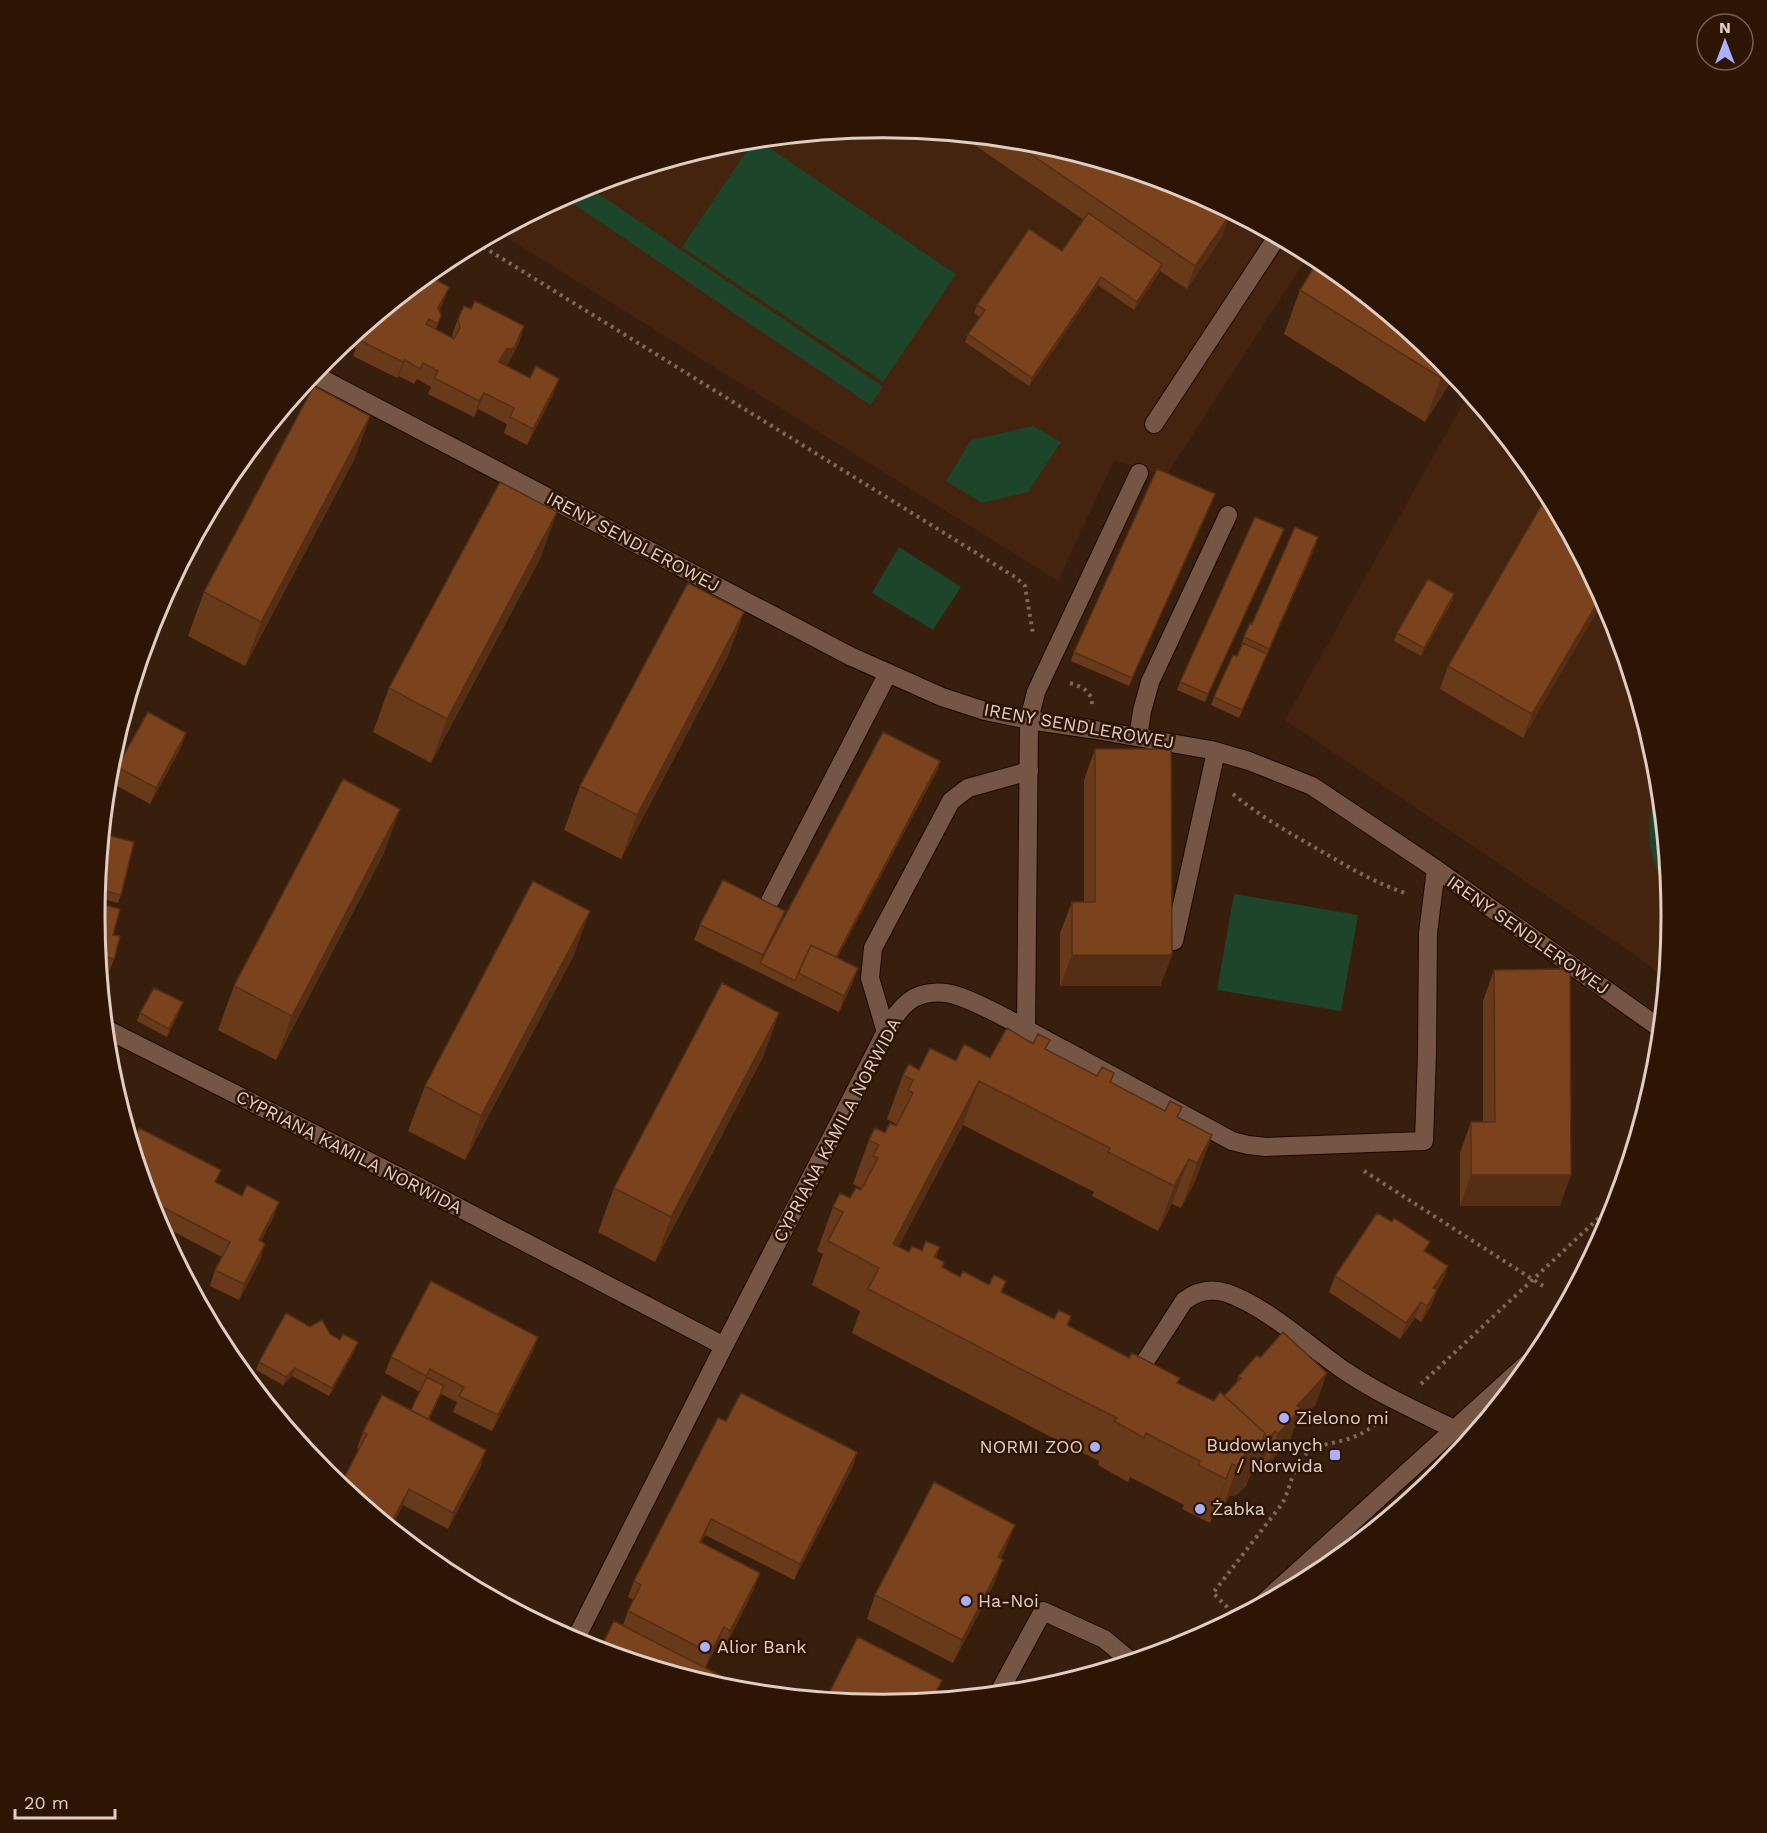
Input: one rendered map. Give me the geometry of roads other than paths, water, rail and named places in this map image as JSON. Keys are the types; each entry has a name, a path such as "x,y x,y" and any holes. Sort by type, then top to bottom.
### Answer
{"street":[{"path":"1154,424 1274,242"},
{"name":"IRENY SENDLEROWEJ","path":"321,378 888,674 974,707 1029,720 1216,752 1249,761 1312,786 1436,869 1654,1024"},
{"path":"1026,1029 1029,720 1036,692 1139,473"},
{"path":"1138,737 1150,682 1228,515"},
{"path":"770,901 888,674"},
{"path":"1174,941 1216,752"},
{"path":"886,1032 870,978 873,948 951,801 968,788 1029,771"},
{"name":"CYPRIANA KAMILA NORWIDA","path":"114,1033 394,1174 723,1346 886,1032 906,1004 919,996 942,992 960,997 1026,1029 1232,1141 1266,1147 1424,1141 1428,933 1436,869"},
{"path":"1139,1371 1184,1301 1193,1294 1207,1290 1224,1292 1274,1319 1346,1372 1372,1388 1454,1429"},
{"path":"578,1633 638,1519 723,1346"},
{"path":"1287,1582 1508,1381"},
{"path":"1003,1685 1043,1611 1104,1639 1125,1656"}],"place":[{"name":"Zielono mi","path":"1284,1418"},
{"name":"NORMI ZOO","path":"1095,1447"},
{"name":"Budowlanych / Norwida","path":"1335,1455"},
{"name":"Żabka","path":"1200,1509"},
{"name":"Ha-Noi","path":"966,1601"},
{"name":"Alior Bank","path":"705,1647"}]}
